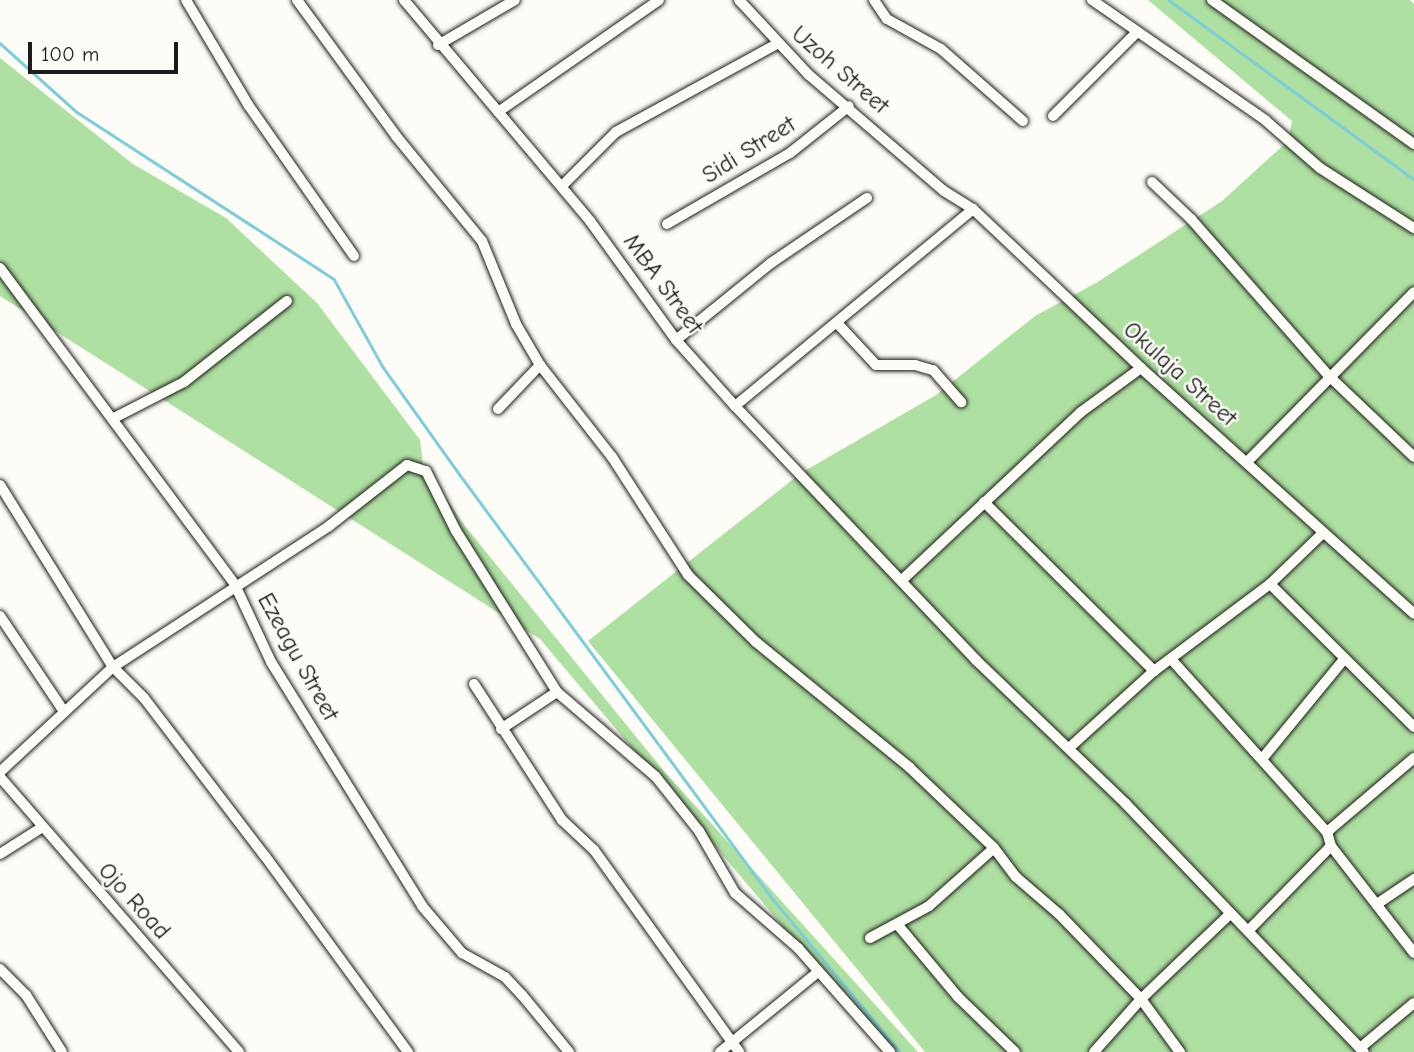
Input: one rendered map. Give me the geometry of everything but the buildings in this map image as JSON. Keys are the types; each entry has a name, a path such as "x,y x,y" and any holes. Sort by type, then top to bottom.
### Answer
{"street":[{"path":"186,0 249,106 354,256"},
{"path":"297,0 396,136 482,241 516,324 540,365 612,457 688,575 756,642 909,767 994,848 1016,877 1059,914 1141,999 1180,1052"},
{"name":"MBA Street","path":"404,0 438,45 562,186 676,340 734,407 976,660 1069,748 1250,930 1362,1050"},
{"path":"438,45 515,0"},
{"path":"498,112 659,0"},
{"name":"Uzoh Street","path":"739,0 776,44 918,167"},
{"path":"874,0 887,19 941,49 1023,121"},
{"path":"1092,0 1265,120 1320,168 1414,228"},
{"path":"1212,0 1414,144"},
{"path":"1052,116 1137,32"},
{"path":"562,186 616,132 776,44"},
{"name":"Sidi Street","path":"667,224 790,153 849,106"},
{"name":"Okulaja Street","path":"918,167 973,209 1141,368 1414,614"},
{"path":"1152,182 1329,376 1414,457"},
{"path":"676,340 771,263 867,198"},
{"path":"734,407 973,209"},
{"name":"Ezeagu Street","path":"0,268 114,418 235,585 271,662 422,906 462,953 505,977 569,1052"},
{"path":"1247,462 1414,292"},
{"path":"114,418 184,382 287,301"},
{"path":"837,323 876,365 915,365 933,370 961,402"},
{"path":"498,409 540,365"},
{"path":"902,580 1081,412 1141,368"},
{"path":"0,775 63,709 113,667 329,526 407,466 426,471 456,531 557,692 656,777 699,831 735,893 798,948 890,1052"},
{"path":"0,485 113,667 144,698 265,856 408,1052"},
{"path":"984,502 1154,671"},
{"path":"1069,748 1154,671 1270,584 1323,533"},
{"path":"1270,584 1414,727"},
{"path":"0,615 63,709"},
{"path":"1171,659 1327,832 1331,846 1414,953"},
{"path":"1262,758 1344,659"},
{"path":"474,684 562,820 594,850 736,1048"},
{"path":"501,729 557,692"},
{"path":"1327,832 1414,758"},
{"name":"Ojo Road","path":"0,775 41,828 239,1052"},
{"path":"0,854 41,828"},
{"path":"1250,930 1331,846"},
{"path":"870,939 950,890 994,848"},
{"path":"1377,904 1414,879"},
{"path":"1094,1052 1141,999 1231,913"},
{"path":"897,923 958,997 1015,1052"},
{"path":"0,970 26,995 62,1052"},
{"path":"720,1052 736,1048 818,972"},
{"path":"1362,1050 1414,1003"}],"green space":[{"path":"1148,0 1410,0 1414,4 1414,1052 925,1052 588,641 801,473 936,395 1035,316 1096,283 1222,201 1288,141 1292,121"},
{"path":"0,58 133,164 226,218 317,303 420,440 423,465 465,526 663,770 918,1052 889,1052 540,639 0,296"}],"waterway":[{"path":"1169,0 1414,179"},
{"path":"0,43 77,112 334,279 383,367 463,479 772,898 900,1052"}]}
